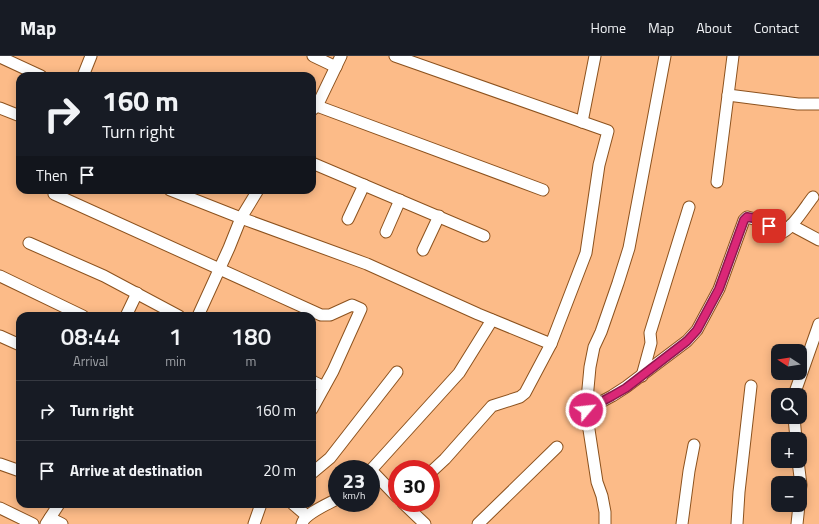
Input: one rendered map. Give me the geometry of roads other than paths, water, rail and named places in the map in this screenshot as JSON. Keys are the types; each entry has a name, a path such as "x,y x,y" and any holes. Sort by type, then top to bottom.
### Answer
{"street":[{"path":"85,72 92,56"},
{"path":"312,56 336,67"},
{"path":"316,104 341,56"},
{"path":"395,56 608,131 599,164 586,253 551,344 525,393 520,398 492,406 440,464"},
{"path":"605,524 605,512 602,496 597,482 586,410 590,367 594,347 601,332 629,248 665,56"},
{"path":"717,182 733,56"},
{"path":"0,57 32,72"},
{"path":"582,122 592,57"},
{"path":"728,95 798,104 819,104"},
{"path":"0,108 16,114"},
{"path":"316,109 543,190"},
{"path":"316,165 484,236"},
{"path":"348,219 364,185"},
{"path":"54,194 313,312"},
{"path":"180,194 367,264 492,320 551,344"},
{"path":"200,312 220,270 241,218 256,194"},
{"path":"586,410 612,396 642,376 687,341 697,330 719,289 744,220 747,217 753,218 779,234 784,232 791,225 813,197"},
{"path":"386,232 400,200"},
{"path":"642,376 651,343 650,334 689,207"},
{"path":"424,250 439,216"},
{"path":"791,225 819,240"},
{"path":"29,243 104,276 172,312"},
{"path":"0,276 76,312"},
{"path":"128,312 137,293"},
{"path":"316,313 320,315 330,315 352,305 361,309 333,371 316,402"},
{"path":"380,460 459,373 492,320"},
{"path":"796,388 819,324"},
{"path":"0,336 16,343"},
{"path":"316,470 330,458 397,372"},
{"path":"316,383 324,387"},
{"path":"737,524 750,386"},
{"path":"682,524 694,444"},
{"path":"478,524 556,447"},
{"path":"0,464 16,470"},
{"path":"380,479 388,488"},
{"path":"295,508 304,520 328,505"},
{"path":"0,508 33,524"},
{"path":"56,508 48,521 62,524"},
{"path":"254,524 260,508"},
{"path":"412,512 425,524"},
{"path":"797,524 798,512"}]}
